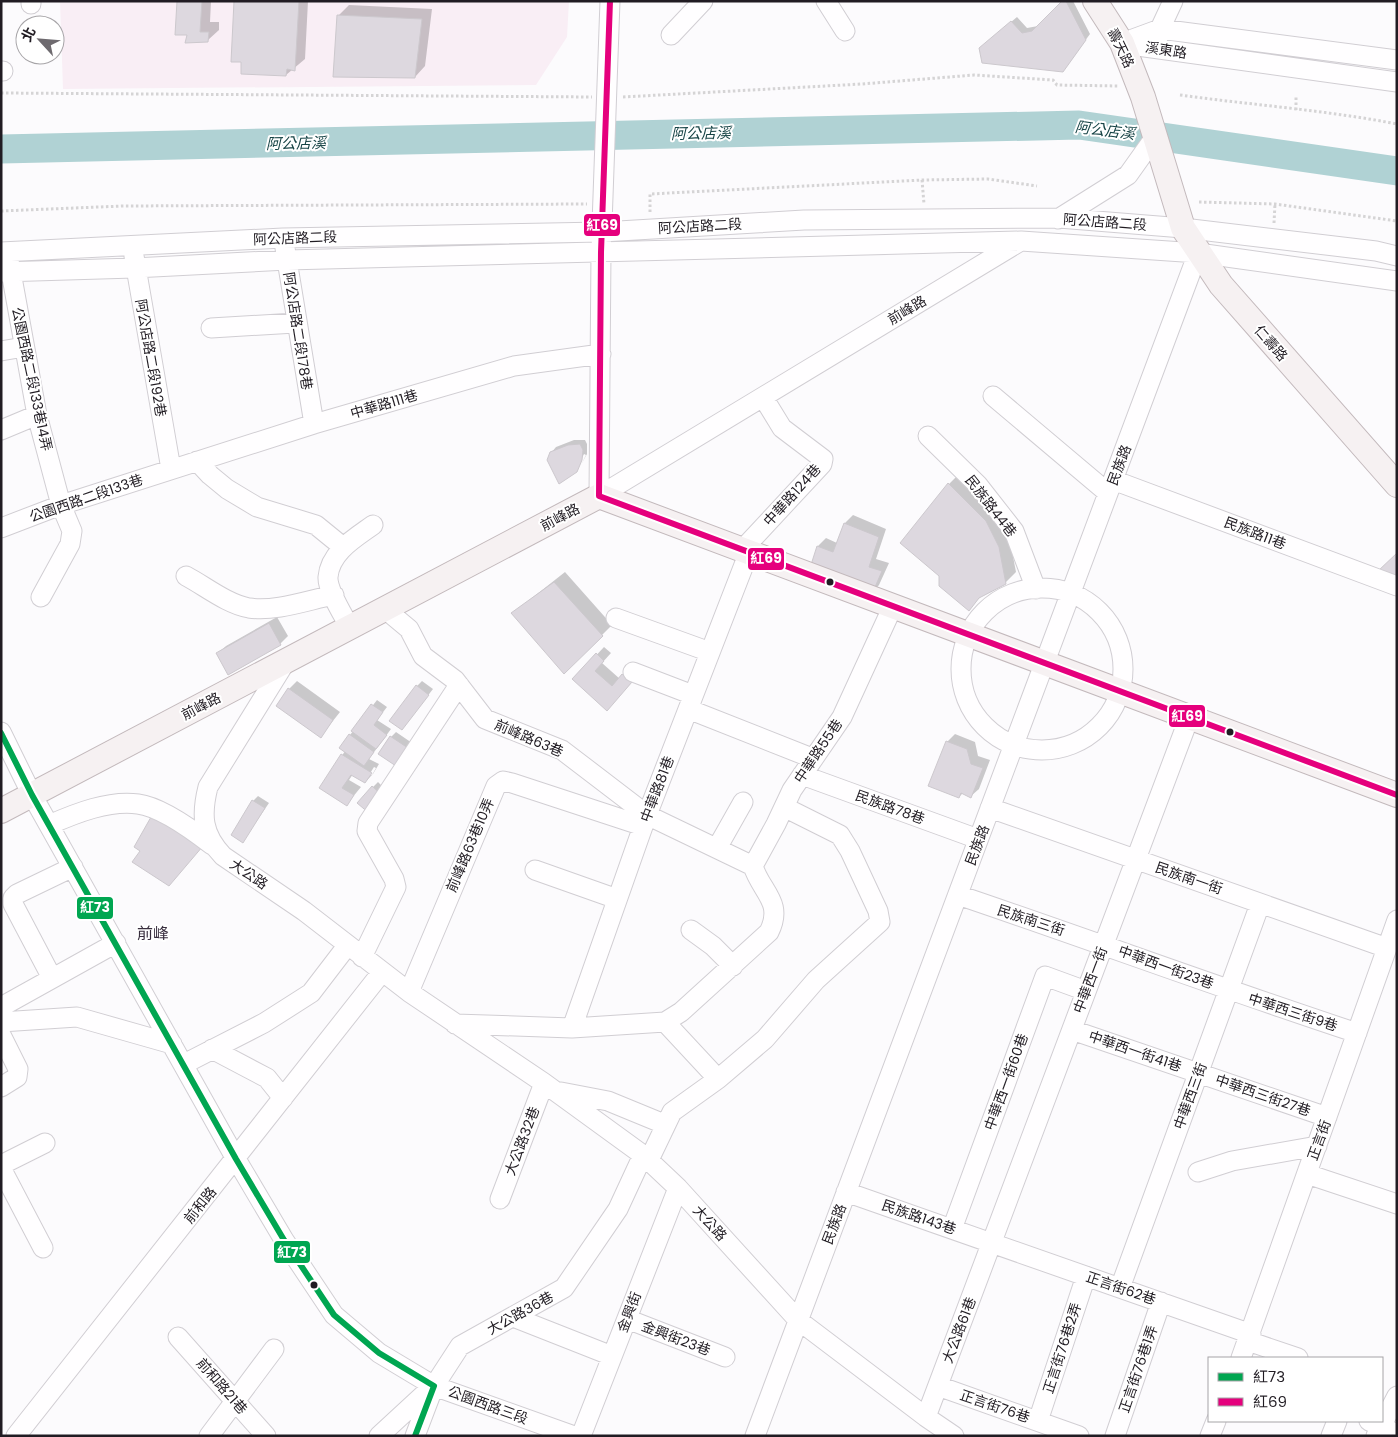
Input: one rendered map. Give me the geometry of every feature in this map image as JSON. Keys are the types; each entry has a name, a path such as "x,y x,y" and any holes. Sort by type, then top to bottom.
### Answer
{"main road":[{"name":"壽天路","path":"1095,1 1122,43 1141,92 1155,138"},
{"name":"仁壽路","path":"1155,138 1183,228 1198,253 1221,285 1397,484"},
{"path":"599,496 1397,796"},
{"name":"前峰路","path":"1,811 599,496"}],"street":[{"path":"599,496 601,252 610,1"},
{"path":"671,35 703,1"},
{"path":"826,1 846,31"},
{"path":"1155,50 1160,29 1173,1"},
{"name":"溪東路","path":"1122,43 1160,29 1397,60"},
{"name":"溪東路","path":"1122,43 1155,50 1397,82"},
{"name":"前峰路","path":"599,496 1101,193 1128,175 1155,138"},
{"name":"阿公店路二段","path":"5,252 283,238 602,232 804,220 1060,218 1183,228 1376,251 1397,256"},
{"path":"804,220 805,245"},
{"path":"445,236 446,255"},
{"name":"阿公店路二段178巷","path":"283,238 295,323 314,424"},
{"name":"阿公店路二段","path":"6,272 286,260 1021,240 1198,253 1397,281"},
{"name":"阿公店路二段192巷","path":"133,246 134,268 171,469"},
{"name":"公園西路二段133巷14弄","path":"5,252 6,272 38,415 61,505 73,538 42,597"},
{"name":"民族路","path":"755,1436 1198,253"},
{"path":"211,328 295,323"},
{"path":"1,351 24,347"},
{"name":"中華路111巷","path":"171,469 314,424 514,366 600,354"},
{"name":"民族路11巷","path":"993,396 1111,486 1397,586"},
{"name":"中華路124巷","path":"745,551 822,464 822,459 782,428 763,397"},
{"path":"1,430 38,415"},
{"name":"民族路44巷","path":"928,436 978,486 1014,531 1036,588"},
{"path":"198,461 210,475 227,489 249,502 316,525 343,547"},
{"name":"公園西路二段133巷","path":"1,528 61,505 171,469"},
{"path":"350,628 334,595 328,577 343,547 373,525"},
{"name":"中華路81巷","path":"572,1028 645,820 710,652 745,551"},
{"path":"186,576 249,608 273,607 334,595"},
{"path":"1046,588 1071,593 1093,605 1110,624 1121,648 1124,673 1121,692 1106,720 1087,738 1064,748 1038,751 1013,747 990,734 973,715 963,691 960,665 968,634 978,618 997,601 1020,590 1046,588"},
{"name":"中華路55巷","path":"753,866 812,758 831,735 842,717 893,606"},
{"name":"前峰路63巷","path":"385,609 409,629 423,656 459,685 486,719 562,750 645,820 717,848 753,866"},
{"path":"616,618 710,652"},
{"path":"213,846 205,826 203,806 208,786 286,662"},
{"path":"633,672 691,702 812,758"},
{"path":"184,1064 264,1023 311,993 355,951 396,887 394,879 367,831 368,823 459,685"},
{"name":"中華西一街","path":"992,1243 1189,718"},
{"name":"公園西路三段","path":"1,732 8,761 32,795 236,1159 284,1240 334,1315 379,1353 434,1386 574,1436"},
{"name":"民族路78巷","path":"802,775 978,839"},
{"name":"前峰路63巷10弄","path":"409,992 496,786 503,781 512,783 645,820"},
{"path":"717,848 743,802"},
{"name":"大公路","path":"49,825 71,815 116,804 140,804 185,825 223,856 304,911 409,992 550,1087 646,1158 678,1188 798,1320 954,1436"},
{"name":"大公路36巷","path":"434,1386 460,1346 564,1288 618,1209 672,1112 718,1079 765,1039 816,980 880,922 878,911 850,851 840,835 784,808"},
{"name":"民族南一街","path":"990,808 1387,948"},
{"path":"455,1024 572,1028 665,1022 681,1012 769,932 775,914 774,904 753,866"},
{"path":"52,978 13,904 13,898 17,894 73,867"},
{"path":"535,870 617,899"},
{"name":"民族南三街","path":"958,895 1104,944"},
{"name":"中華西三街","path":"1120,1288 1260,904"},
{"name":"正言街","path":"1247,1344 1397,920"},
{"path":"691,930 713,946 733,966"},
{"path":"1,1007 116,943"},
{"name":"中華西一街23巷","path":"1104,944 1228,990"},
{"name":"前和路","path":"16,1436 382,972"},
{"name":"中華西一街60巷","path":"952,1229 1045,976 1086,992"},
{"name":"中華西三街9巷","path":"1228,990 1357,1033"},
{"path":"1,1022 77,1017 172,1044"},
{"path":"665,1022 718,1079"},
{"name":"中華西一街41巷","path":"1072,1030 1199,1073"},
{"path":"1,1035 18,1069 17,1077 1,1087"},
{"path":"212,1049 267,1078 283,1098"},
{"name":"中華西三街27巷","path":"1199,1073 1327,1117"},
{"path":"550,1087 608,1101 664,1124"},
{"name":"大公路32巷","path":"500,1199 550,1087"},
{"path":"43,1248 1,1167 45,1143"},
{"path":"1198,1172 1232,1161 1317,1146"},
{"path":"1307,1174 1397,1204"},
{"name":"金興街","path":"581,1436 678,1188"},
{"name":"民族路143巷","path":"846,1192 992,1243"},
{"name":"正言街62巷","path":"992,1243 1161,1302 1247,1344 1294,1357"},
{"name":"大公路61巷","path":"926,1417 992,1243"},
{"name":"正言街76巷2弄","path":"1038,1421 1086,1276"},
{"name":"正言街76巷1弄","path":"1115,1436 1161,1302"},
{"path":"513,1317 612,1356"},
{"name":"金興街23巷","path":"626,1319 726,1357"},
{"name":"前和路21巷","path":"178,1337 266,1436"},
{"path":"209,1436 274,1349"},
{"path":"379,1436 434,1386"},
{"path":"415,1436 434,1386"},
{"name":"正言街76巷","path":"938,1386 1080,1436"},
{"path":"1383,1415 1397,1396"},
{"path":"1210,1436 1216,1422"},
{"path":"1331,1436 1337,1422"},
{"path":"1374,1428 1397,1434"}],"path":[{"path":"1,93 606,98 862,84 974,75 1053,80 1057,85 1141,92"},
{"path":"1180,95 1397,124"},
{"path":"1296,96 1296,110"},
{"path":"650,212 650,194 922,180 988,179 1037,186"},
{"path":"922,180 924,204"},
{"path":"1,211 123,206 603,198"},
{"path":"1199,202 1275,204 1397,221"}],"shaded area":[{"path":"60,1 569,1 567,37 536,85 63,89 65,15 60,15"}],"building":[{"path":"177,1 202,1 200,32 209,32 208,42 185,43 187,35 175,35"},
{"path":"234,1 299,1 295,71 287,69 286,76 241,74 241,62 231,62"},
{"path":"1062,1 1066,1 1086,40 1063,72 982,63 979,48 1011,21 1022,33 1032,31"},
{"path":"337,15 422,19 415,78 333,77"},
{"path":"580,444 583,450 582,460 577,472 559,484 547,460 550,452 568,445"},
{"path":"948,483 986,521 999,547 1006,584 979,598 969,611 939,586 939,576 900,543"},
{"path":"844,523 879,537 869,567 882,571 872,594 809,571 817,546 833,552"},
{"path":"1397,553 1397,578 1378,571"},
{"path":"554,582 603,636 564,674 511,613"},
{"path":"269,623 281,645 228,675 216,653"},
{"path":"596,653 604,661 595,671 612,686 622,674 632,682 607,711 572,679"},
{"path":"416,685 429,695 402,730 389,721"},
{"path":"288,688 333,720 321,738 276,706"},
{"path":"371,704 383,712 374,725 387,735 376,749 351,731"},
{"path":"349,734 374,752 364,766 339,748"},
{"path":"390,736 411,750 399,768 378,754"},
{"path":"946,741 967,749 971,764 983,768 971,798 961,793 959,798 928,786"},
{"path":"341,754 372,773 365,783 351,775 342,788 354,795 347,806 319,788"},
{"path":"372,786 384,797 370,814 357,803"},
{"path":"252,800 265,808 243,843 231,835"},
{"path":"151,817 175,826 203,846 169,886 132,862 140,851 134,847"}],"waterway":[{"name":"阿公店溪","path":"1,149 1079,125 1397,171"}],"transit line":[{"name":"紅69","path":"610,1 601,252 599,496 1397,795"},
{"name":"紅73","path":"1,733 32,795 236,1159 284,1240 334,1315 379,1353 434,1386"},
{"name":"紅73","path":"415,1436 434,1386"}],"district":[{"name":"前峰","path":"153,933"}]}
